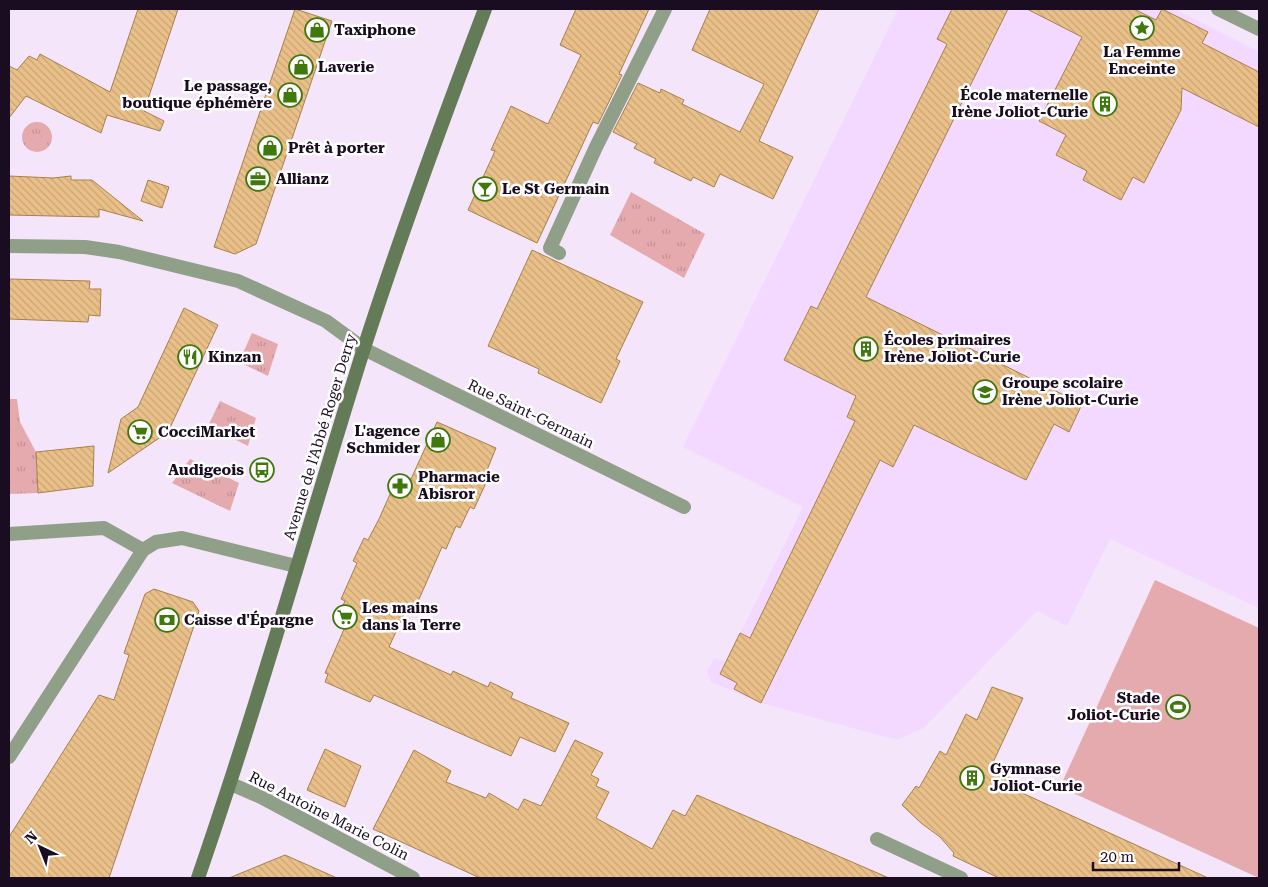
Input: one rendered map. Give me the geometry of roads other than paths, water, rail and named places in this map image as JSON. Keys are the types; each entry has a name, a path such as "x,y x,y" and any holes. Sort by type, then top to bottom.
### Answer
{"main road":[{"name":"Avenue de l'Abbé Roger Derry","path":"198,878 231,784 296,566 364,349 444,114 485,9"}],"street":[{"path":"559,253 550,248 596,146 665,9"},
{"path":"1218,9 1259,29"},
{"name":"Rue Saint-Germain","path":"9,246 84,247 119,252 238,281 326,320 364,349 684,508"},
{"path":"9,534 104,528 143,550"},
{"path":"9,757 143,550 156,542 182,538 296,566"},
{"name":"Rue Antoine Marie Colin","path":"231,784 260,797 413,878"},
{"path":"876,839 961,878"}],"place":[{"name":"La Femme Enceinte","path":"1142,28"},
{"name":"Taxiphone","path":"317,30"},
{"name":"Laverie","path":"301,67"},
{"name":"Le passage, boutique éphémère","path":"290,95"},
{"name":"École maternelle Irène Joliot-Curie","path":"1105,104"},
{"name":"Prêt à porter","path":"270,148"},
{"name":"Allianz","path":"258,179"},
{"name":"Le St Germain","path":"485,189"},
{"name":"Écoles primaires Irène Joliot-Curie","path":"866,349"},
{"name":"Kinzan","path":"190,357"},
{"name":"Groupe scolaire Irène Joliot-Curie","path":"985,392"},
{"name":"CocciMarket","path":"140,432"},
{"name":"L'agence Schmider","path":"438,440"},
{"name":"Audigeois","path":"262,470"},
{"name":"Pharmacie Abisror","path":"400,486"},
{"name":"Les mains dans la Terre","path":"345,617"},
{"name":"Caisse d'Épargne","path":"167,620"},
{"name":"Stade Joliot-Curie","path":"1178,707"},
{"name":"Gymnase Joliot-Curie","path":"972,778"}]}
